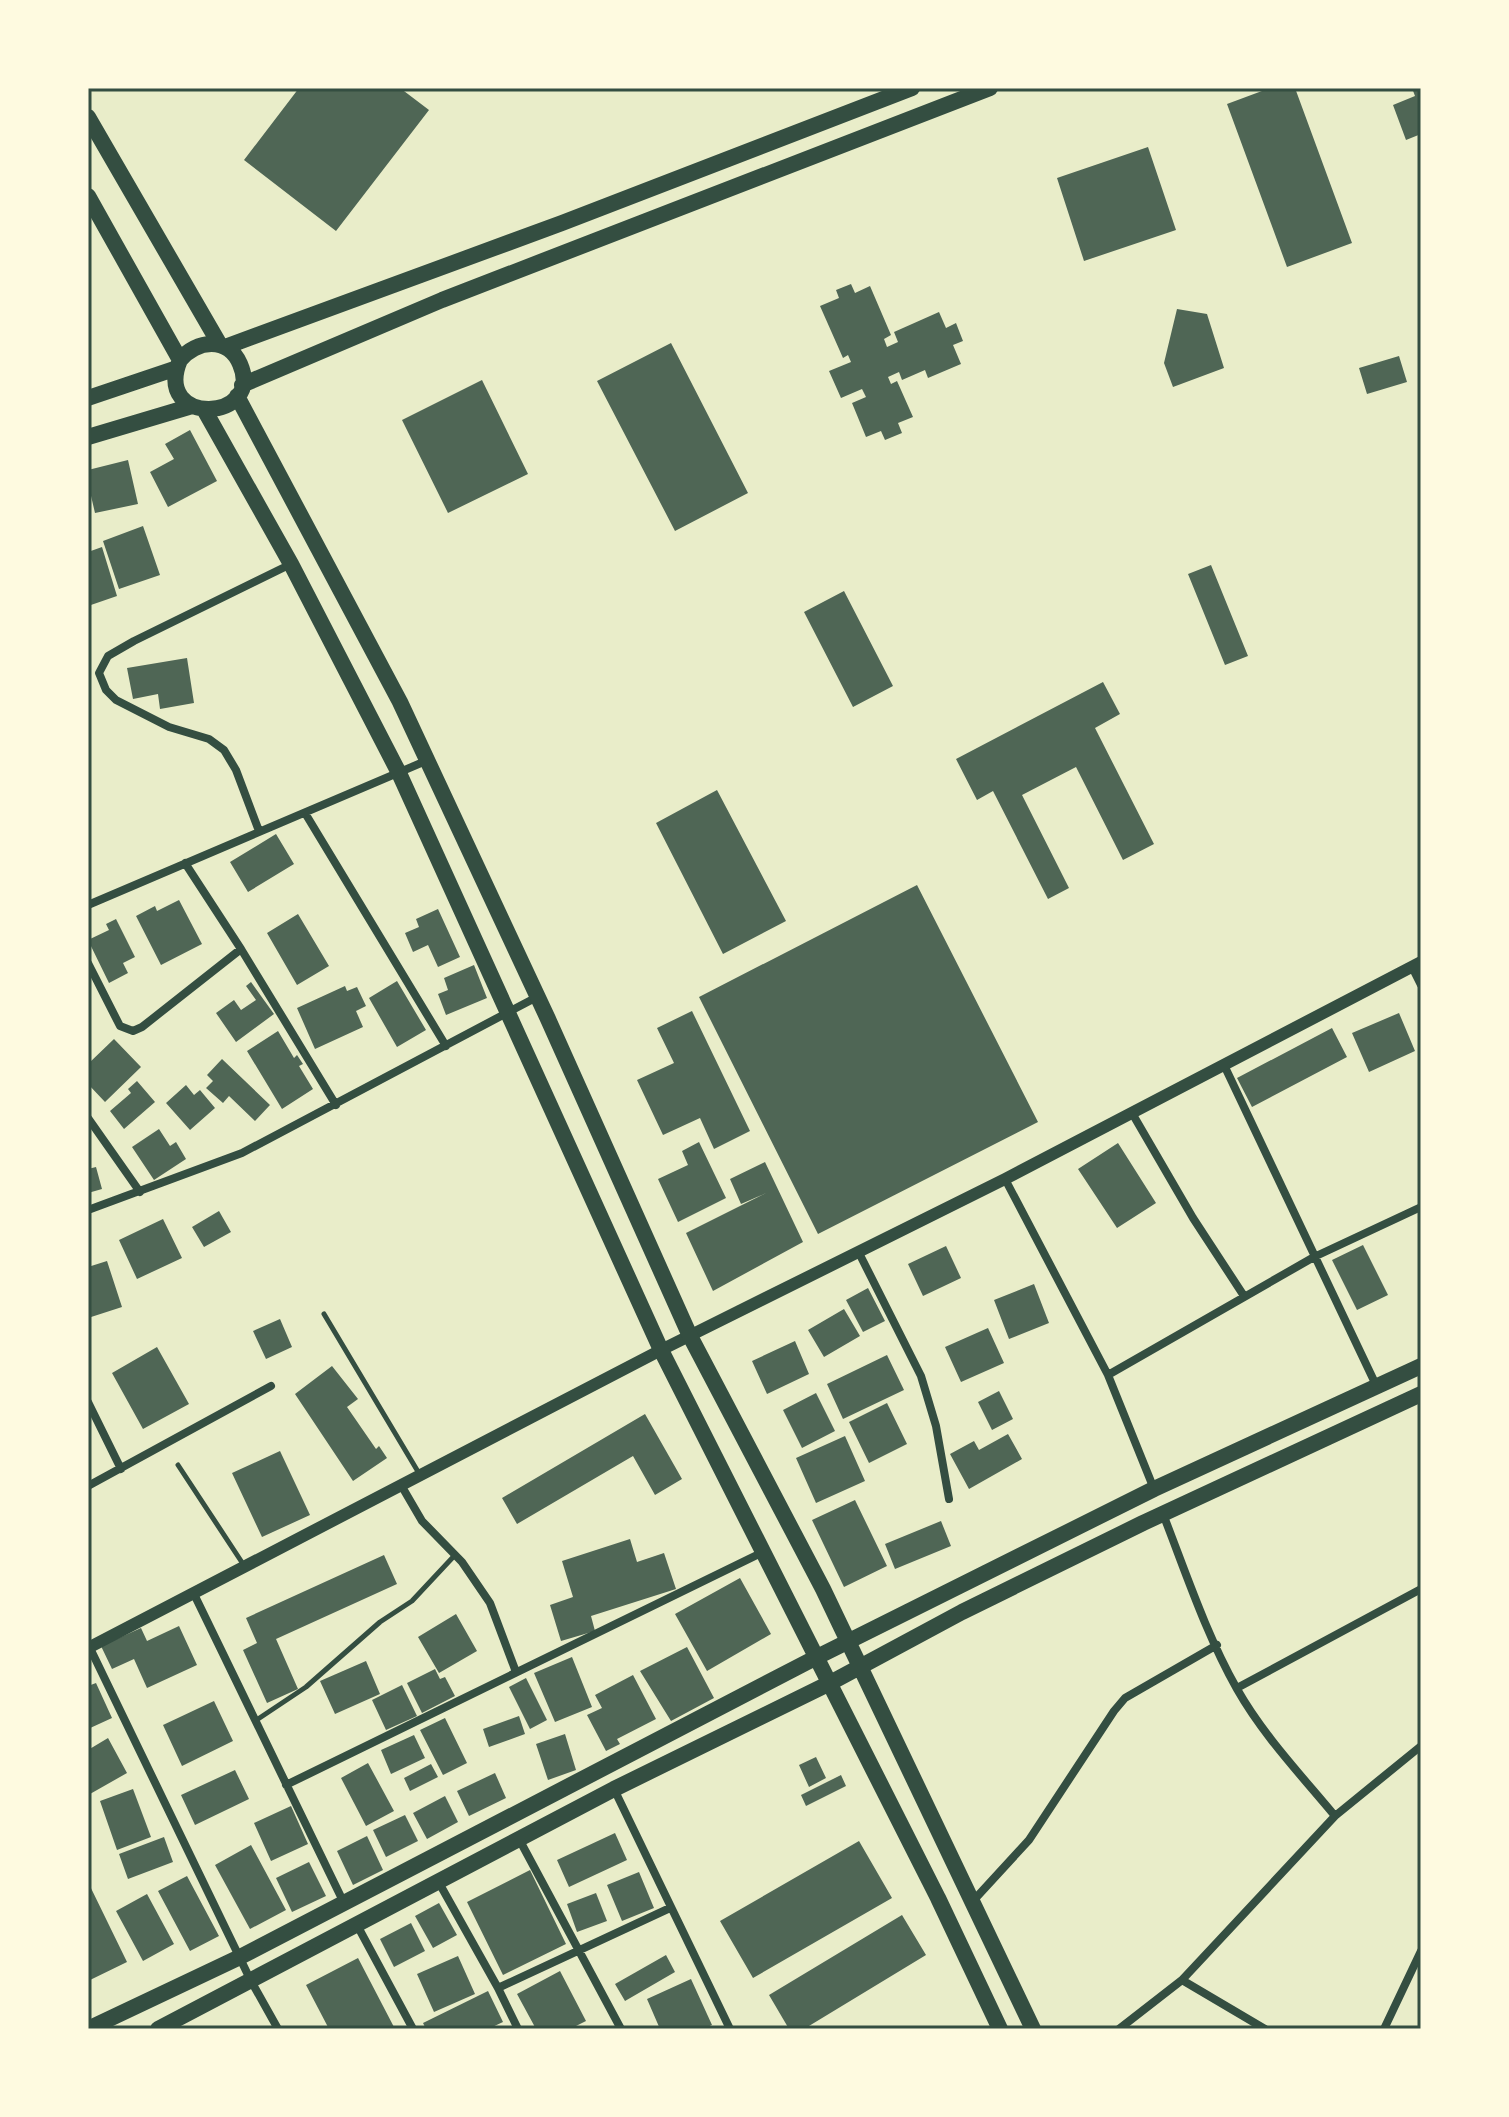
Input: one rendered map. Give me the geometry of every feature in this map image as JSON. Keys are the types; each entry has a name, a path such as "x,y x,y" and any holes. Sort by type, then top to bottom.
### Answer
{"main road":[{"path":"88,398 178,364 187,351 197,345 223,346 562,223 912,88"},
{"path":"88,437 198,408 223,407 240,390 442,300 990,88"},
{"path":"88,117 223,346 240,363 240,390 428,760 690,1336 848,1642 1033,2029"},
{"path":"88,196 178,364 178,390 198,408 291,564 399,773 661,1350 830,1683 1000,2029"},
{"path":"88,2029 240,1957 817,1657 1154,1489 1421,1366"},
{"path":"158,2029 614,1789 830,1683 962,1612 1162,1514 1421,1394"}],"street":[{"path":"259,831 236,770 224,750 209,739 169,727 116,700 106,690 99,673 108,656 134,641 291,564"},
{"path":"88,905 428,760"},
{"path":"305,813 446,1046"},
{"path":"185,863 336,1105"},
{"path":"88,963 120,1026 133,1031 241,949"},
{"path":"278,2029 250,1979 89,1646 245,1568 661,1350 1005,1179 1416,964 1421,985"},
{"path":"88,1210 242,1153 538,997"},
{"path":"1224,1065 1376,1385"},
{"path":"1132,1113 1193,1218 1244,1296"},
{"path":"88,1118 140,1192"},
{"path":"1005,1179 1108,1375 1154,1489"},
{"path":"1108,1375 1314,1257 1421,1207"},
{"path":"858,1251 921,1376 936,1426 949,1499"},
{"path":"88,1486 271,1386"},
{"path":"88,1402 121,1469"},
{"path":"401,1485 422,1521 455,1555 490,1603 516,1672"},
{"path":"1162,1514 1237,1688 1258,1722 1335,1816"},
{"path":"286,1785 763,1552"},
{"path":"1237,1688 1421,1589"},
{"path":"193,1592 343,1901"},
{"path":"973,1901 1029,1840 1125,1698 1217,1645"},
{"path":"1119,2029 1182,1980 1335,1816 1421,1746"},
{"path":"614,1789 730,2029"},
{"path":"519,1839 621,2029"},
{"path":"438,1881 518,2029"},
{"path":"498,1988 670,1908"},
{"path":"357,1925 413,2029"},
{"path":"1384,2029 1421,1951"},
{"path":"1182,1980 1265,2029"}],"lane":[{"path":"324,1314 420,1475"},
{"path":"178,1465 245,1568"},
{"path":"255,1721 306,1687 380,1622 412,1601 455,1555"}],"building":[{"path":"299,88 400,88 429,110 336,231 244,160"},
{"path":"1270,88 1295,88 1352,243 1287,267 1227,104"},
{"path":"1412,88 1421,88 1421,134 1406,140 1393,105 1415,96"},
{"path":"1148,147 1176,230 1084,261 1057,178"},
{"path":"851,284 855,293 870,286 891,335 884,339 887,347 898,342 894,332 939,312 946,328 956,323 963,341 953,345 961,364 928,378 925,370 902,380 899,372 888,377 891,384 897,381 913,417 898,423 902,433 885,440 881,431 866,437 852,403 866,397 862,389 841,398 829,371 851,362 848,355 843,358 820,306 839,298 836,290"},
{"path":"1177,309 1207,314 1224,368 1173,387 1164,363"},
{"path":"671,343 748,493 675,531 597,381"},
{"path":"1399,356 1407,382 1367,394 1359,368"},
{"path":"482,380 528,474 448,513 402,420"},
{"path":"190,430 217,481 168,507 150,472 174,459 165,444"},
{"path":"128,460 138,504 95,513 88,470"},
{"path":"143,526 160,575 119,589 103,541"},
{"path":"102,547 117,596 88,606 88,552"},
{"path":"1211,565 1248,656 1225,665 1188,574"},
{"path":"844,591 893,686 853,707 804,612"},
{"path":"187,658 194,703 160,709 158,694 133,699 127,668"},
{"path":"1103,682 1120,714 1095,728 1154,844 1123,860 1076,767 1022,795 1069,888 1048,899 993,791 977,800 956,759"},
{"path":"717,790 786,921 723,954 656,823"},
{"path":"276,834 294,864 248,892 230,862"},
{"path":"917,885 1038,1122 818,1234 699,997"},
{"path":"179,900 202,944 161,965 136,916 155,906 157,911"},
{"path":"438,909 460,957 438,967 428,945 413,952 405,933 419,927 416,919"},
{"path":"298,914 329,966 297,985 267,933"},
{"path":"116,919 135,957 123,963 128,973 109,983 88,940 109,930 106,924"},
{"path":"474,965 487,998 446,1015 438,994 448,990 444,978"},
{"path":"397,981 426,1030 397,1047 369,998"},
{"path":"251,982 274,1014 236,1042 216,1013 234,1000 241,1010 256,1000 246,986"},
{"path":"345,986 347,991 357,987 366,1006 356,1011 363,1027 315,1049 297,1008"},
{"path":"692,1011 750,1131 714,1149 700,1118 663,1135 637,1080 674,1063 657,1028"},
{"path":"1399,1013 1415,1051 1369,1072 1352,1033"},
{"path":"1332,1028 1347,1057 1252,1107 1237,1078"},
{"path":"278,1031 294,1058 297,1055 303,1064 299,1066 313,1089 282,1109 247,1051"},
{"path":"114,1039 141,1067 105,1102 88,1084 88,1064"},
{"path":"222,1059 270,1105 255,1121 229,1096 223,1103 206,1088 213,1081 207,1075"},
{"path":"137,1081 155,1102 124,1129 110,1111 131,1093 128,1089"},
{"path":"186,1085 194,1095 200,1090 215,1108 190,1130 166,1103"},
{"path":"159,1129 170,1146 176,1142 186,1159 154,1180 132,1147"},
{"path":"699,1142 726,1198 678,1222 658,1179 688,1165 682,1151"},
{"path":"1118,1143 1156,1203 1117,1228 1078,1169"},
{"path":"765,1162 803,1242 713,1291 686,1233 766,1193 741,1204 730,1179"},
{"path":"96,1167 102,1189 88,1193 88,1169"},
{"path":"219,1211 231,1232 204,1247 192,1227"},
{"path":"163,1219 182,1258 137,1279 119,1240"},
{"path":"1363,1245 1388,1295 1357,1310 1332,1260"},
{"path":"946,1246 961,1278 923,1296 908,1264"},
{"path":"107,1261 122,1307 88,1318 88,1267"},
{"path":"1034,1284 1049,1323 1009,1339 994,1300"},
{"path":"868,1288 885,1321 863,1332 846,1300"},
{"path":"844,1309 860,1336 824,1357 808,1330"},
{"path":"280,1319 292,1347 266,1359 253,1331"},
{"path":"988,1328 1004,1363 961,1382 945,1347"},
{"path":"795,1341 809,1374 767,1394 752,1361"},
{"path":"157,1347 189,1404 143,1429 112,1373"},
{"path":"887,1355 904,1390 843,1419 827,1384"},
{"path":"332,1366 358,1399 347,1407 376,1449 379,1446 387,1458 353,1481 295,1394"},
{"path":"999,1391 1013,1419 992,1430 978,1402"},
{"path":"816,1393 835,1431 802,1448 783,1410"},
{"path":"887,1403 907,1444 869,1463 849,1422"},
{"path":"645,1414 682,1479 655,1495 633,1456 517,1524 502,1498"},
{"path":"1008,1434 1022,1459 969,1489 950,1454 974,1441 979,1450"},
{"path":"845,1436 865,1481 816,1503 796,1458"},
{"path":"280,1451 310,1515 262,1537 232,1473"},
{"path":"855,1500 887,1566 844,1587 812,1520"},
{"path":"941,1521 951,1546 895,1569 885,1544"},
{"path":"630,1539 637,1562 664,1553 676,1589 591,1616 595,1631 561,1641 550,1605 573,1597 562,1561"},
{"path":"384,1555 397,1584 276,1639 298,1689 267,1703 243,1650 257,1643 246,1618"},
{"path":"740,1578 771,1634 707,1671 675,1614"},
{"path":"456,1614 477,1651 439,1673 418,1637"},
{"path":"179,1626 197,1665 147,1688 134,1659 112,1669 101,1646 141,1628 147,1641"},
{"path":"687,1647 714,1698 671,1721 640,1671"},
{"path":"572,1657 592,1707 555,1722 534,1673"},
{"path":"366,1661 380,1694 335,1714 320,1681"},
{"path":"435,1669 440,1679 445,1677 455,1696 422,1713 407,1683"},
{"path":"633,1675 656,1719 617,1739 620,1744 606,1751 587,1715 602,1708 595,1695"},
{"path":"526,1678 547,1720 530,1729 509,1687"},
{"path":"96,1683 112,1718 88,1729 88,1686"},
{"path":"402,1685 417,1716 386,1730 372,1700"},
{"path":"214,1701 233,1741 182,1766 163,1725"},
{"path":"519,1716 525,1734 489,1747 483,1729"},
{"path":"445,1718 467,1763 443,1775 420,1730"},
{"path":"565,1734 576,1770 548,1780 536,1744"},
{"path":"414,1735 425,1758 391,1774 381,1750"},
{"path":"108,1738 127,1773 90,1794 88,1750"},
{"path":"816,1757 826,1778 809,1787 799,1765"},
{"path":"368,1763 394,1811 366,1826 341,1778"},
{"path":"431,1764 438,1777 410,1791 404,1778"},
{"path":"235,1770 249,1799 195,1825 181,1795"},
{"path":"495,1773 506,1798 469,1816 457,1791"},
{"path":"841,1775 846,1786 806,1806 801,1795"},
{"path":"133,1789 151,1837 117,1850 100,1801"},
{"path":"445,1796 458,1822 427,1839 413,1813"},
{"path":"291,1806 308,1844 271,1861 254,1823"},
{"path":"405,1815 418,1841 386,1857 373,1830"},
{"path":"615,1833 627,1860 569,1887 557,1860"},
{"path":"367,1836 383,1870 353,1885 337,1851"},
{"path":"164,1837 173,1862 128,1879 119,1854"},
{"path":"859,1841 892,1898 753,1978 720,1921"},
{"path":"251,1845 286,1910 250,1929 215,1865"},
{"path":"309,1862 326,1896 292,1912 276,1878"},
{"path":"530,1870 566,1944 503,1975 467,1902"},
{"path":"639,1872 654,1908 622,1921 607,1885"},
{"path":"187,1876 219,1936 190,1951 158,1891"},
{"path":"88,1882 127,1962 88,1981"},
{"path":"596,1893 607,1921 577,1932 567,1904"},
{"path":"147,1894 174,1944 143,1961 116,1911"},
{"path":"439,1903 457,1935 433,1948 415,1916"},
{"path":"902,1915 926,1955 804,2029 789,2029 769,1995"},
{"path":"411,1923 425,1951 394,1967 380,1939"},
{"path":"666,1955 675,1972 625,2001 615,1984"},
{"path":"458,1956 475,1994 434,2012 417,1974"},
{"path":"358,1958 395,2029 329,2029 306,1985"},
{"path":"560,1971 586,2021 570,2029 536,2029 517,1994"},
{"path":"691,1979 712,2025 703,2029 660,2029 647,1999"},
{"path":"488,1991 503,2022 488,2029 426,2029 423,2023"}]}
